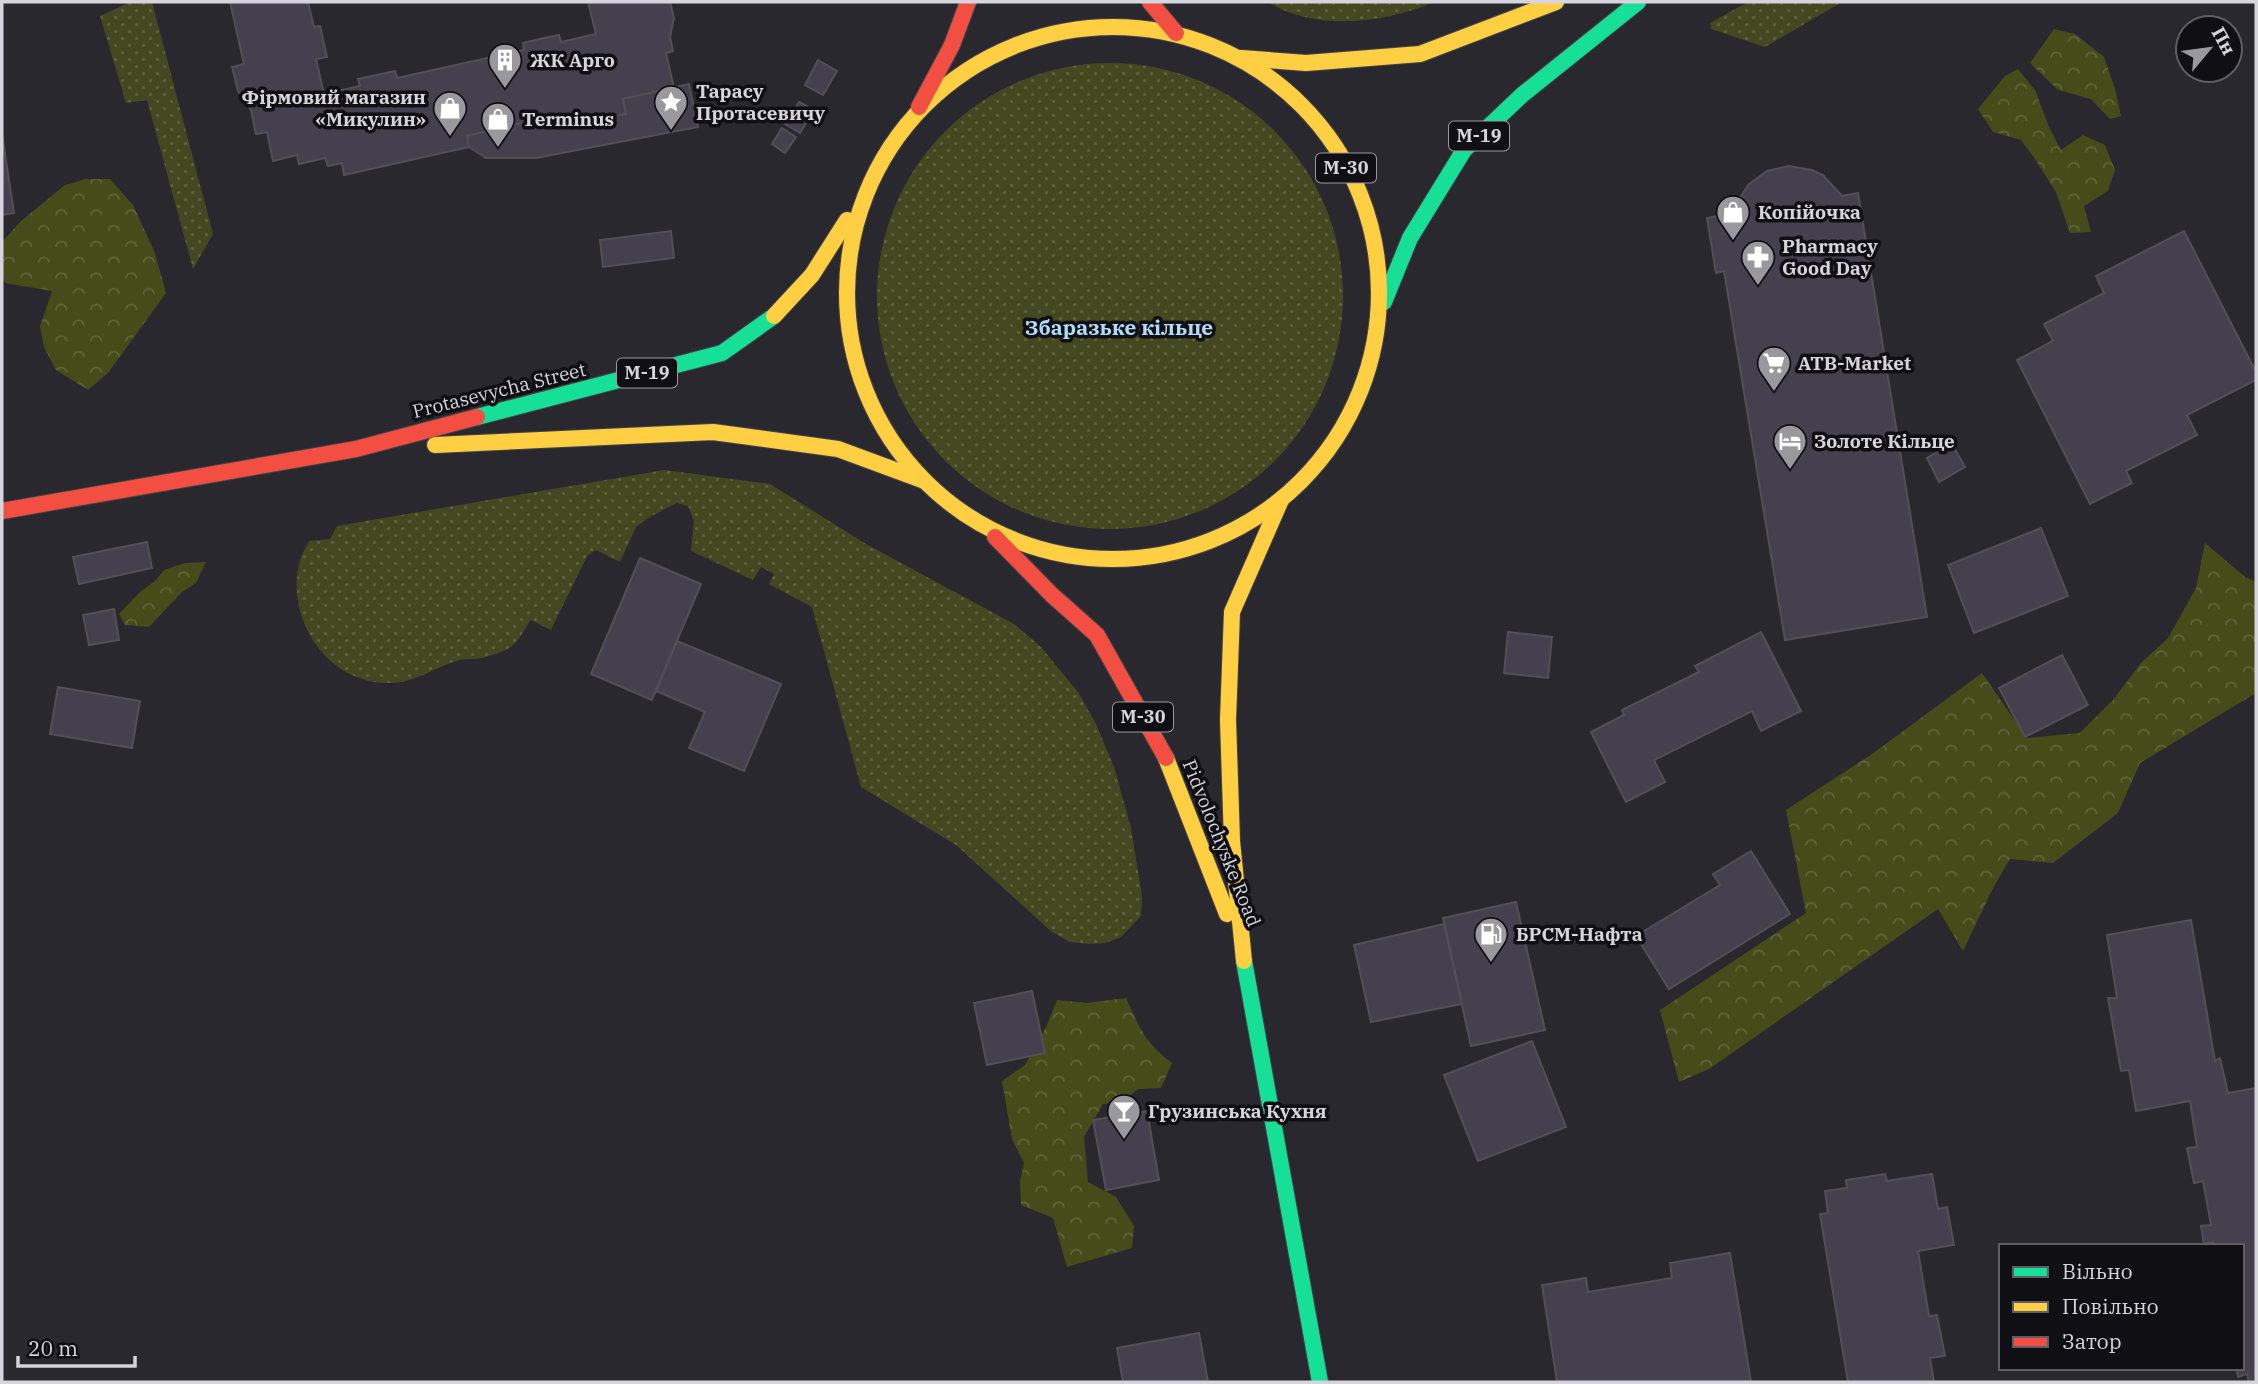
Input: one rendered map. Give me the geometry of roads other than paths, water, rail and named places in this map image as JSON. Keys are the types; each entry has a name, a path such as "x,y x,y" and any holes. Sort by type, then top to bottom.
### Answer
{"main road":[{"path":"919,107 952,45 968,2"},
{"path":"1150,2 1176,33"},
{"name":"М-19","path":"866,188 919,107 994,52 1083,26 1176,33 1241,58 1306,63 1420,54 1556,2"},
{"name":"М-19","path":"922,480 985,528 1059,555 1138,559 1214,540 1281,500 1319,463 1349,418 1368,369 1378,317 1410,238 1464,150 1522,95 1638,2"},
{"name":"М-30","path":"1241,58 1291,94 1332,141 1361,195 1377,255 1378,317"},
{"path":"866,188 847,264 850,342 875,416 922,480"},
{"name":"Protasevycha Street","path":"2,512 356,449 722,353 764,323 797,294 832,248 866,188"},
{"name":"Protasevycha Street","path":"356,449 713,432 838,449 922,480"},
{"name":"Pidvolochyske Road","path":"1281,500 1232,612 1228,720 1232,841 1241,945 1320,1382"},
{"name":"Pidvolochyske Road","path":"985,528 1052,595 1097,635 1163,751 1216,890 1241,945"}],"place":[{"name":"ЖК Арго","path":"505,90"},
{"name":"Тарасу Протасевичу","path":"671,132"},
{"name":"Фірмовий магазин «Микулин»","path":"450,138"},
{"name":"Terminus","path":"498,149"},
{"name":"Копійочка","path":"1733,242"},
{"name":"Pharmacy Good Day","path":"1758,287"},
{"name":"ATB-Market","path":"1774,393"},
{"name":"Золоте Кільце","path":"1790,471"},
{"name":"БРСМ-Нафта","path":"1491,964"},
{"name":"Грузинська Кухня","path":"1124,1141"}],"district":[{"name":"Збаразьке кільце","path":"1119,328"}]}
